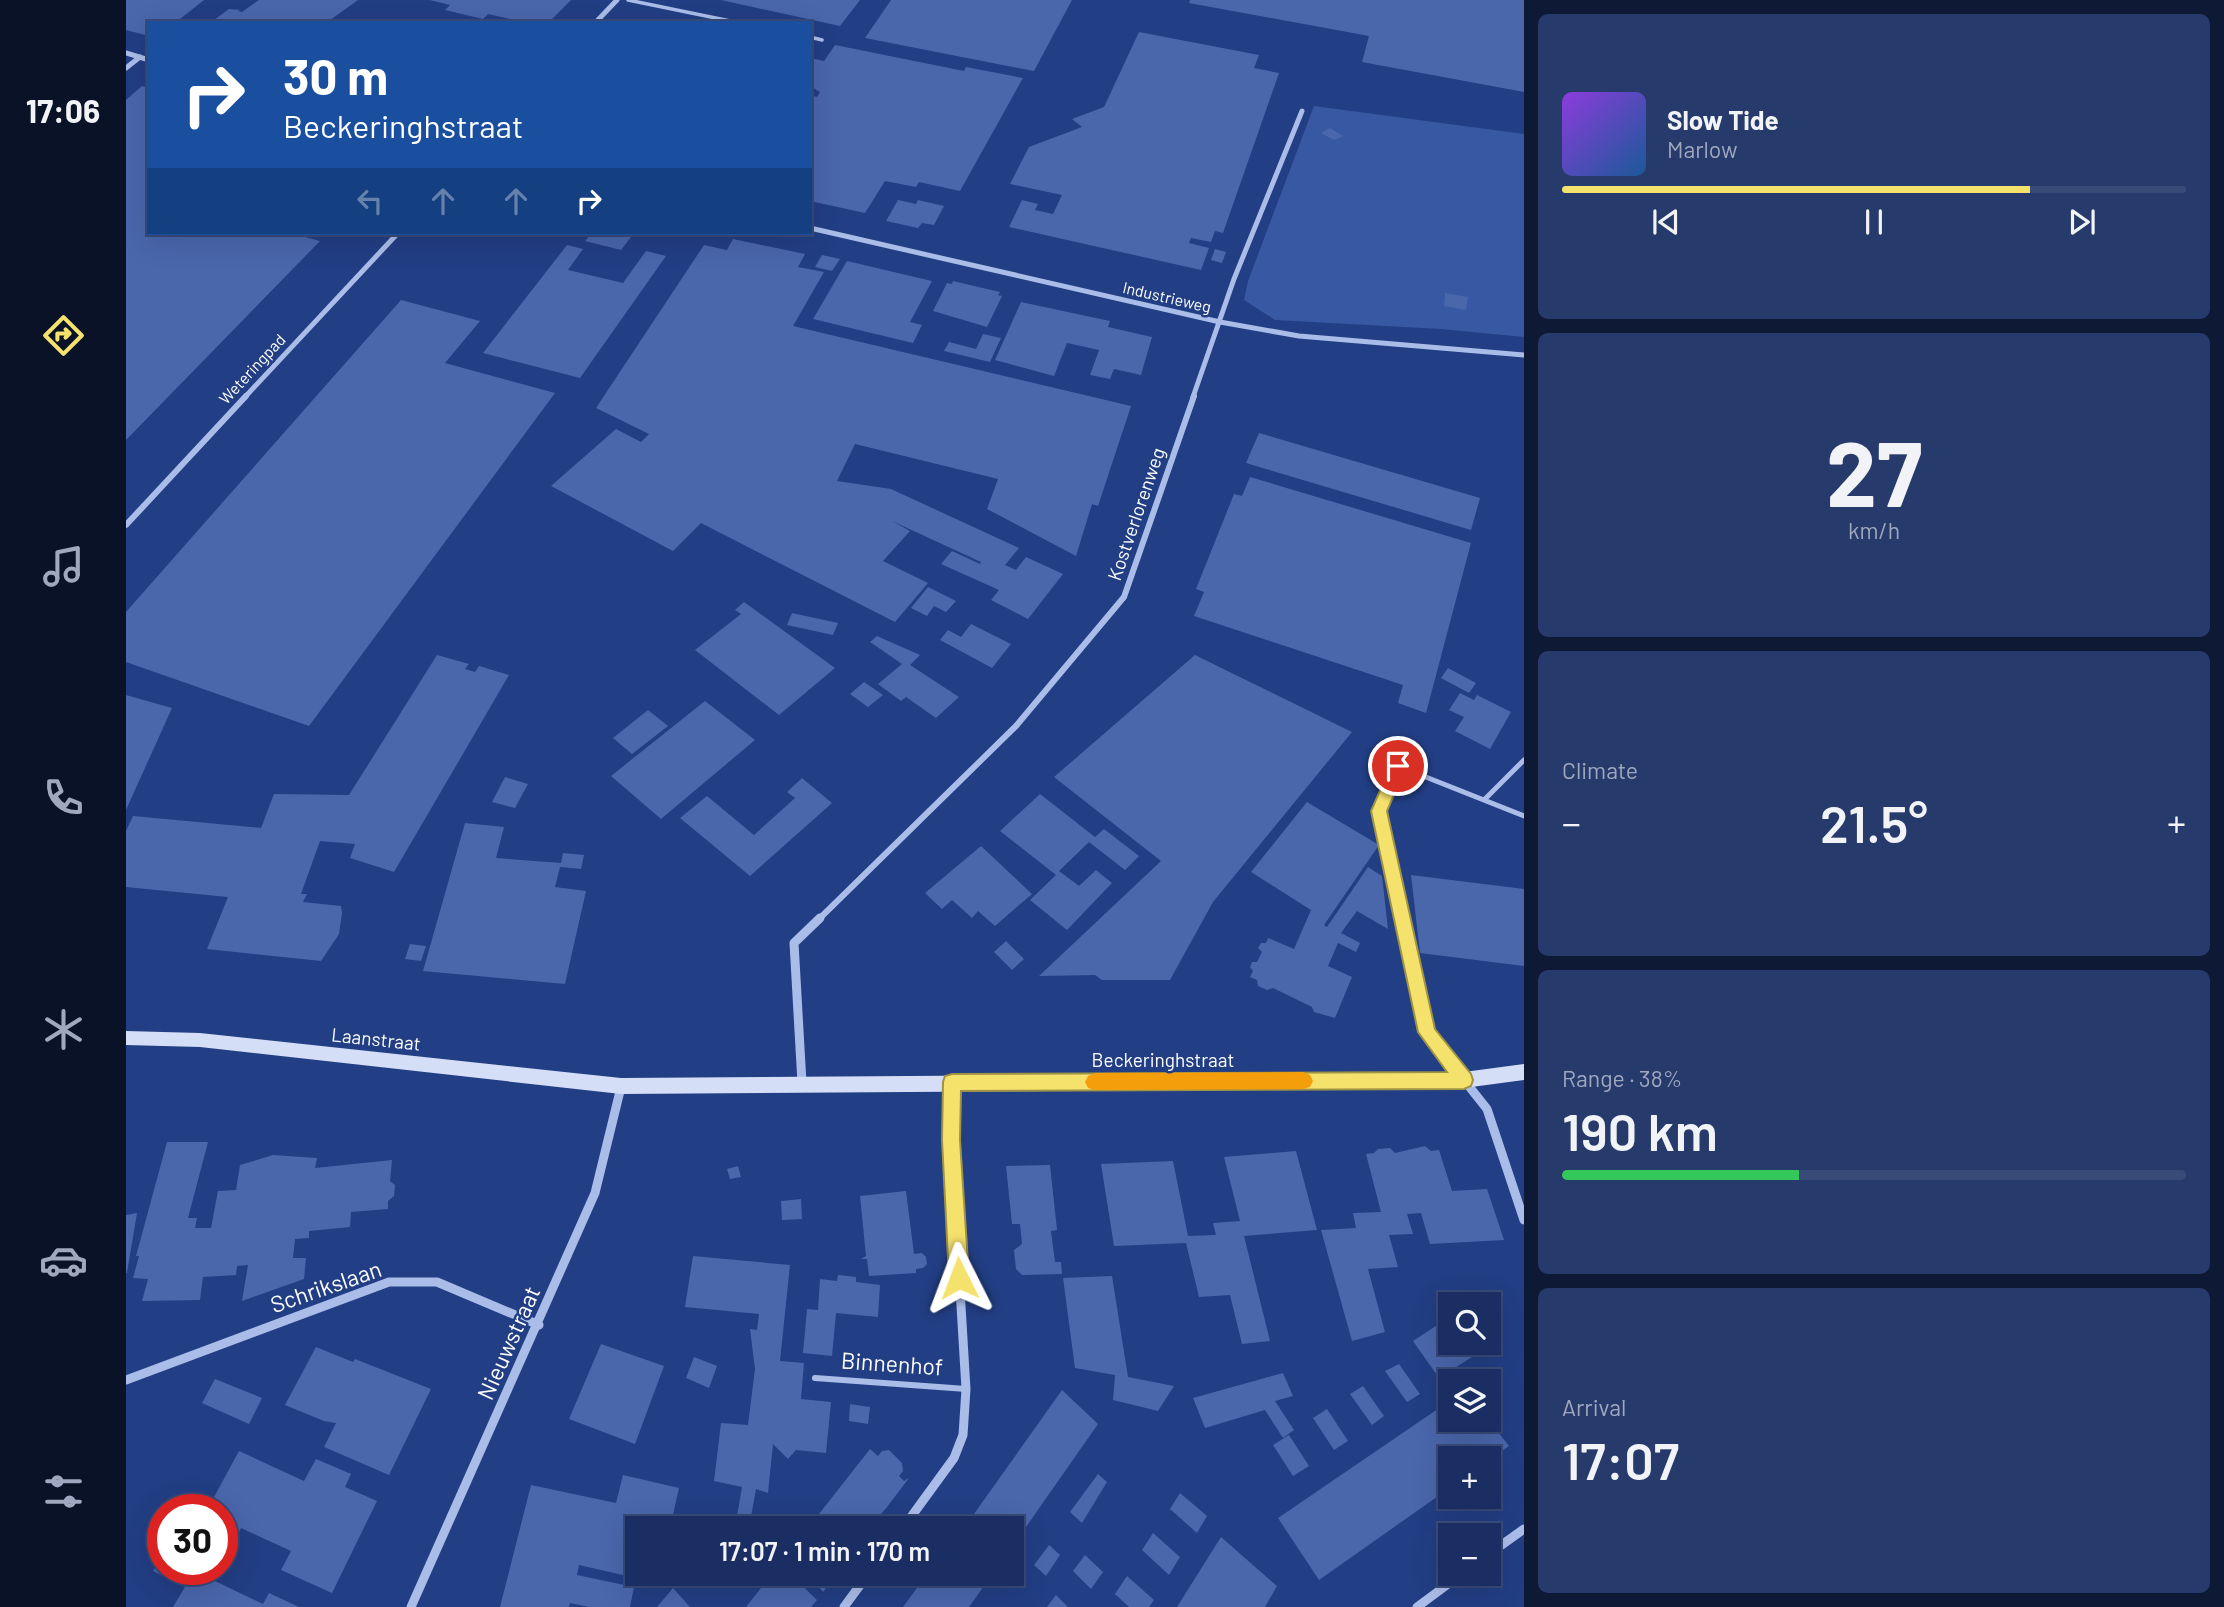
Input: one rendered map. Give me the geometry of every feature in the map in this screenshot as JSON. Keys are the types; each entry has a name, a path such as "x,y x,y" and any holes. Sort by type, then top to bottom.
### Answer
{"street":[{"path":"597,21 617,0"},
{"path":"126,54 147,59"},
{"path":"126,68 140,57"},
{"name":"Kostverlorenweg","path":"802,1083 794,943 1016,726 1124,597 1220,322 1302,111"},
{"name":"Industrieweg","path":"812,228 1220,322 1299,336 1524,355"},
{"name":"Weteringpad","path":"126,525 396,235"},
{"name":"Laanstraat","path":"126,1038 200,1040 621,1086"},
{"name":"Beckeringhstraat","path":"621,1086 1464,1080 1524,1072"},
{"path":"1464,1080 1487,1110 1524,1220"},
{"name":"Binnenhof","path":"911,1516 954,1458 963,1435 966,1389 951,1140 952,1082"},
{"name":"Nieuwstraat","path":"411,1607 595,1193 613,1129 621,1086"},
{"name":"Schrikslaan","path":"126,1380 389,1282 437,1282 538,1325"},
{"path":"1501,1545 1524,1529"},
{"path":"844,1607 859,1586"},
{"path":"1416,1607 1445,1586"}],"lane":[{"path":"628,0 730,21"},
{"path":"812,38 822,40"},
{"path":"1484,800 1524,761"},
{"path":"1464,1080 1427,1032 1379,811 1398,766 1524,816"},
{"name":"Binnenhof","path":"815,1378 966,1389"}],"shaded area":[{"path":"1314,106 1524,134 1524,337 1441,329 1275,320 1244,300 1248,281"}],"building":[{"path":"126,0 204,0 178,21 147,21 147,35 126,30"},
{"path":"259,0 358,0 329,21 213,21 229,9 242,12"},
{"path":"430,0 571,0 550,21 519,21 488,14 483,19 445,10 450,5"},
{"path":"721,0 860,0 840,26"},
{"path":"891,0 1072,0 1034,71 865,38"},
{"path":"1190,0 1524,0 1524,92 1362,62 1369,36 1189,3"},
{"path":"1139,32 1259,55 1254,68 1279,73 1223,233 1215,231 1211,242 1191,238 1189,243 1209,248 1201,270 1009,227 1022,200 1038,204 1035,210 1053,214 1062,195 1010,184 1029,147 1082,127 1072,119 1104,107"},
{"path":"835,45 964,71 966,67 1023,78 960,191 919,182 916,187 885,181 865,213 812,201 812,96 817,97 820,92 812,87 812,58 824,61"},
{"path":"142,86 147,87 147,235 298,235 320,241 126,440 126,100"},
{"path":"1330,128 1343,136 1334,140 1321,133"},
{"path":"898,200 916,204 918,200 944,206 934,225 922,223 918,228 886,221"},
{"path":"590,235 632,235 621,250 585,241"},
{"path":"733,239 805,254 798,267 824,272 793,326 1131,406 1098,506 1092,504 1076,556 987,509 998,479 855,444 837,481 891,489 1019,548 1005,565 1016,570 1026,557 1063,574 1028,619 991,600 999,590 941,564 952,551 980,564 981,562 892,521 910,531 883,561 928,583 895,622 701,523 673,551 551,486 616,429 641,442 649,434 596,408 704,245 727,250"},
{"path":"567,245 583,249 568,270 623,283 646,251 666,256 580,378 483,353"},
{"path":"1215,249 1226,252 1222,263 1211,260"},
{"path":"822,255 840,259 832,271 815,267"},
{"path":"847,261 932,281 910,322 922,325 913,343 813,319"},
{"path":"953,281 1000,292 998,295 1002,296 987,327 933,311 947,283 952,284"},
{"path":"1445,293 1468,297 1466,310 1444,306"},
{"path":"401,300 480,321 445,363 555,393 309,726 126,662 126,612"},
{"path":"1021,302 1110,321 1108,327 1152,337 1141,375 1114,369 1110,379 1090,375 1099,350 1067,343 1054,376 995,360"},
{"path":"983,334 1001,338 990,362 944,351 949,342 976,349"},
{"path":"1259,433 1480,498 1471,530 1246,463"},
{"path":"1250,477 1471,543 1426,713 1398,703 1403,685 1194,616 1204,592 1196,589 1234,494 1242,496"},
{"path":"928,587 956,601 946,612 934,606 927,616 911,608"},
{"path":"744,602 835,668 779,715 695,650 741,614 735,610"},
{"path":"792,613 838,623 833,635 787,625"},
{"path":"971,624 1011,644 992,668 940,640 948,630 961,637"},
{"path":"877,636 920,655 910,665 959,697 936,718 906,697 901,701 878,684 902,664 870,642"},
{"path":"437,655 469,664 465,669 475,672 479,666 509,675 394,872 350,858 355,844 320,841 301,894 307,894 303,902 341,906 342,913 339,934 321,961 207,949 228,897 126,887 126,831 133,816 261,828 274,794 349,795"},
{"path":"1195,655 1352,732 1213,902 1170,980 1102,980 1095,975 1039,976 1161,861 1054,777"},
{"path":"1448,668 1476,683 1469,693 1441,678"},
{"path":"864,682 883,695 868,707 850,694"},
{"path":"1460,693 1474,700 1477,695 1511,712 1490,749 1455,731 1464,717 1449,710"},
{"path":"126,695 172,708 126,810"},
{"path":"705,701 755,740 661,819 611,776"},
{"path":"648,710 668,726 632,754 613,738"},
{"path":"505,777 528,784 515,808 492,802"},
{"path":"802,778 832,803 750,876 680,818 707,796 754,835 795,798 787,792"},
{"path":"1040,794 1095,837 1104,829 1139,856 1125,870 1089,842 1059,871 1079,886 1096,870 1112,883 1067,930 1030,900 1056,875 1000,831"},
{"path":"1307,802 1379,845 1324,925 1327,927 1368,867 1382,876 1388,929 1357,911 1341,933 1360,943 1356,952 1338,943 1328,966 1352,977 1335,1018 1314,1012 1312,1007 1273,988 1267,990 1258,986 1257,980 1250,977 1253,971 1250,967 1252,962 1257,962 1262,952 1258,948 1261,943 1266,943 1268,938 1294,949 1311,910 1251,872"},
{"path":"465,823 504,827 496,858 561,863 563,853 584,855 581,869 560,867 555,887 586,891 565,984 423,971"},
{"path":"981,846 1032,894 995,926 978,911 972,918 952,900 942,909 925,893"},
{"path":"1411,875 1524,889 1524,966 1420,953"},
{"path":"1006,941 1024,959 1012,970 994,952"},
{"path":"410,944 426,946 421,961 405,959"},
{"path":"167,1142 208,1142 188,1218 197,1218 195,1228 211,1228 218,1191 236,1190 240,1165 273,1155 317,1158 315,1168 392,1160 390,1181 395,1185 394,1196 388,1201 388,1209 351,1212 350,1227 309,1231 309,1238 295,1239 293,1258 306,1258 304,1279 242,1301 248,1265 237,1266 236,1275 203,1277 200,1300 142,1301 148,1279 133,1278 139,1256 136,1256"},
{"path":"1425,1146 1431,1151 1439,1150 1452,1191 1487,1189 1504,1240 1430,1244 1421,1213 1407,1214 1413,1234 1389,1235 1398,1267 1368,1269 1385,1332 1352,1341 1321,1230 1356,1228 1353,1213 1381,1212 1366,1154 1374,1153 1378,1149 1390,1148 1395,1153"},
{"path":"1296,1151 1317,1230 1244,1236 1270,1341 1242,1344 1230,1295 1199,1297 1186,1243 1114,1246 1101,1164 1173,1161 1188,1236 1216,1235 1213,1223 1240,1221 1224,1157"},
{"path":"1050,1165 1057,1230 1051,1231 1055,1262 1061,1262 1062,1274 1022,1275 1016,1269 1014,1250 1022,1244 1020,1224 1012,1224 1006,1166"},
{"path":"738,1166 741,1177 730,1179 727,1169"},
{"path":"906,1191 914,1254 922,1253 927,1264 916,1269 916,1273 869,1276 867,1259 861,1259 866,1256 860,1196"},
{"path":"801,1199 802,1219 782,1220 781,1201"},
{"path":"137,1213 127,1273 126,1273 126,1215"},
{"path":"693,1256 790,1265 780,1361 804,1363 801,1399 831,1402 826,1453 796,1450 788,1459 773,1444 768,1493 756,1489 751,1516 737,1516 742,1487 714,1481 721,1423 748,1425 755,1369 750,1329 757,1330 759,1314 685,1307"},
{"path":"838,1275 856,1277 856,1282 880,1285 878,1317 836,1313 832,1356 803,1353 807,1309 818,1310 820,1279 837,1281"},
{"path":"1112,1276 1128,1377 1174,1386 1158,1411 1113,1400 1115,1375 1075,1368 1063,1278"},
{"path":"1438,1325 1438,1355 1472,1357 1453,1369 1438,1369 1438,1377 1413,1341"},
{"path":"601,1344 664,1366 635,1444 569,1419"},
{"path":"316,1347 353,1362 355,1359 431,1389 389,1475 324,1447 336,1423 324,1421 285,1405"},
{"path":"694,1357 717,1366 709,1388 686,1378"},
{"path":"1399,1364 1420,1394 1407,1402 1385,1371"},
{"path":"1283,1373 1293,1396 1275,1401 1294,1430 1283,1438 1265,1410 1205,1428 1193,1398"},
{"path":"215,1379 262,1398 249,1424 202,1403"},
{"path":"1363,1386 1384,1416 1372,1425 1350,1394"},
{"path":"1062,1390 1098,1424 1024,1530 1024,1516 973,1516"},
{"path":"850,1404 870,1407 868,1424 849,1421"},
{"path":"1327,1409 1348,1441 1334,1450 1313,1418"},
{"path":"1438,1409 1438,1432 1498,1432 1509,1446 1501,1452 1501,1446 1438,1446 1438,1496 1319,1580 1278,1518"},
{"path":"1289,1435 1309,1466 1293,1476 1273,1445"},
{"path":"870,1449 878,1456 882,1451 889,1450 902,1463 903,1471 899,1476 904,1481 909,1478 879,1516 817,1516"},
{"path":"239,1451 304,1481 316,1459 351,1474 345,1487 377,1501 332,1593 281,1570 291,1551 241,1528 238,1534 238,1494 216,1494"},
{"path":"1098,1474 1107,1482 1082,1523 1070,1512"},
{"path":"623,1475 679,1488 673,1516 625,1516 625,1575 579,1565 577,1575 634,1587 630,1607 589,1607 570,1603 569,1607 500,1607 531,1485 616,1503"},
{"path":"1180,1493 1207,1516 1197,1533 1170,1509"},
{"path":"1153,1533 1180,1557 1169,1575 1142,1550"},
{"path":"1221,1537 1277,1586 1265,1607 1177,1607"},
{"path":"1049,1545 1060,1555 1046,1576 1034,1565"},
{"path":"1085,1555 1103,1572 1091,1589 1073,1571"},
{"path":"1127,1576 1154,1600 1149,1607 1129,1607 1115,1594"},
{"path":"181,1585 223,1585 263,1604 269,1593 299,1607 173,1607 185,1587"},
{"path":"763,1586 802,1586 817,1600 811,1607 746,1607"},
{"path":"918,1586 984,1586 969,1607 903,1607"},
{"path":"673,1588 690,1607 657,1607"},
{"path":"1056,1595 1068,1607 1047,1607"}],"slow traffic":[{"path":"1095,1082 1303,1081"}],"route":[{"path":"959,1278 951,1140 952,1082 1464,1080 1427,1032 1379,811 1398,766"}]}
